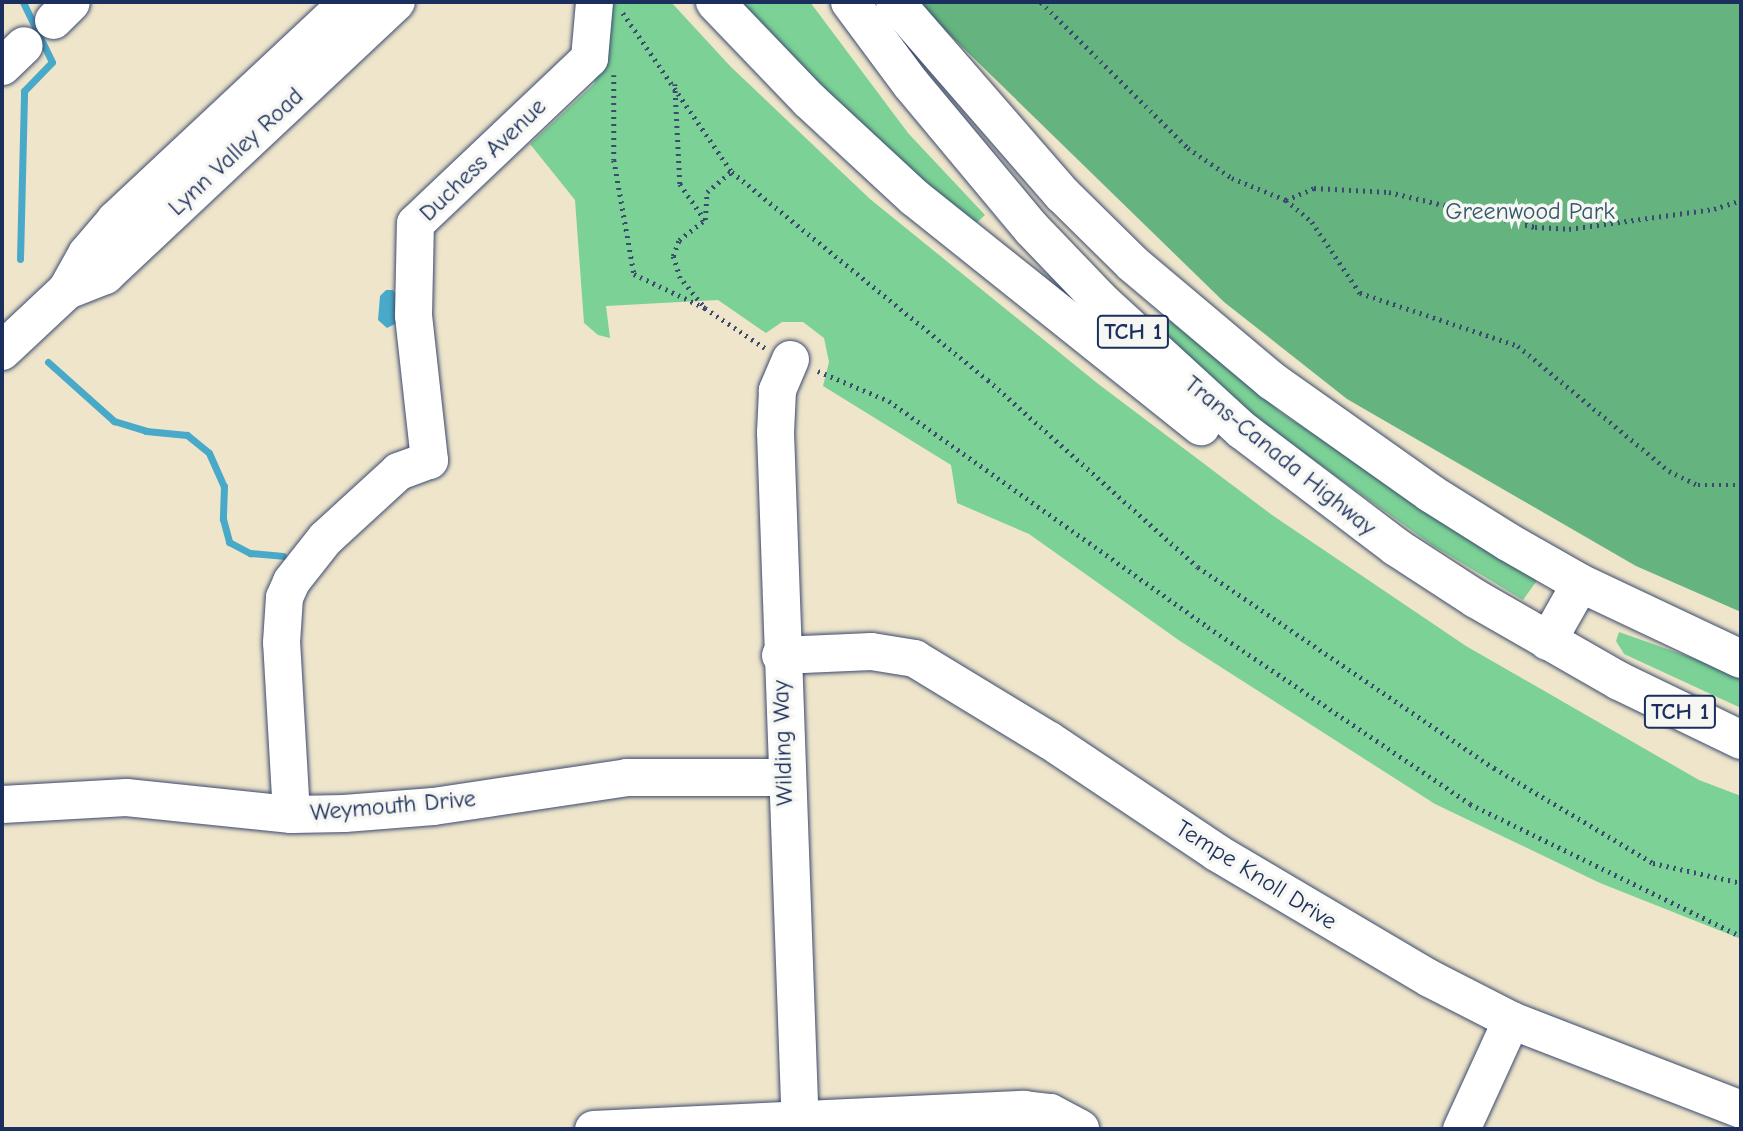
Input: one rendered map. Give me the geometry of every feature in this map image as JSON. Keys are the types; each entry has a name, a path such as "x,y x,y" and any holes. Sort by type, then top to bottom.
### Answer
{"main road":[{"name":"Lynn Valley Road","path":"2,351 67,290 87,254 116,220 349,2"},
{"name":"Lynn Valley Road","path":"67,290 106,275 396,2"},
{"path":"715,2 809,100 915,198 1120,363 1284,484 1476,599"},
{"name":"Trans-Canada Highway","path":"850,2 971,159 1100,300 1263,448 1396,547 1476,599 1547,641 1741,740"},
{"name":"TCH 1","path":"895,2 1063,195 1206,329 1430,494 1580,583 1741,659"}],"street":[{"name":"Duchess Avenue","path":"291,814 281,642 284,597 291,581 325,538 398,471 429,460 413,315 415,223 589,58 597,11 594,2"},
{"name":"Wilding Way","path":"790,359 776,390 780,655 799,1124"},
{"path":"1547,641 1580,583"},
{"name":"Tempe Knoll Drive","path":"780,655 872,651 914,658 1315,913 1511,1020 1741,1109"},
{"name":"Weymouth Drive","path":"2,804 150,797 291,814 433,806 626,777 784,777"},
{"path":"1461,1129 1511,1020"},
{"path":"593,1129 799,1124 1024,1109 1050,1112 1080,1128"}],"path":[{"path":"617,2 634,32 675,83 732,172 988,380 1198,567 1494,768 1653,863 1741,883"},
{"path":"1041,2 1188,148 1232,178 1286,200 1312,222 1341,271 1360,293 1518,346 1669,471 1698,485 1741,485"},
{"path":"614,71 614,160 634,274 705,308 762,347 889,401 1208,627 1470,804 1741,936"},
{"path":"675,83 680,184 705,220"},
{"path":"705,308 680,278 673,256 680,240 705,220 707,192 732,172"},
{"path":"1286,200 1314,188 1389,192 1535,227 1569,229 1714,209 1741,200"}],"green space":[{"path":"608,2 671,2 731,67 870,199 1097,383 1272,515 1466,646 1699,780 1741,796 1741,939 1600,883 1435,804 1180,641 1029,534 957,503 951,465 823,386 829,362 824,338 803,322 782,322 766,333 718,300 606,306 610,338 598,335 584,323 575,200 530,144 594,84 610,19"},
{"path":"740,2 810,2 908,133 985,215 969,230 848,120"},
{"name":"Greenwood Park","path":"916,2 1741,2 1741,612 1636,566 1347,399 1224,302"},
{"path":"1173,318 1280,412 1495,553 1535,569 1536,582 1523,600 1432,545 1273,431 1155,334"},
{"path":"1619,632 1741,675 1741,708 1624,654 1616,641"}],"water":[{"path":"386,290 393,290 398,298 397,323 387,328 378,320 380,296"}],"waterway":[{"path":"20,259 24,91 52,62 23,2"},
{"path":"48,362 114,421 146,431 187,435 209,453 224,486 223,519 229,542 250,553 283,556"}]}
